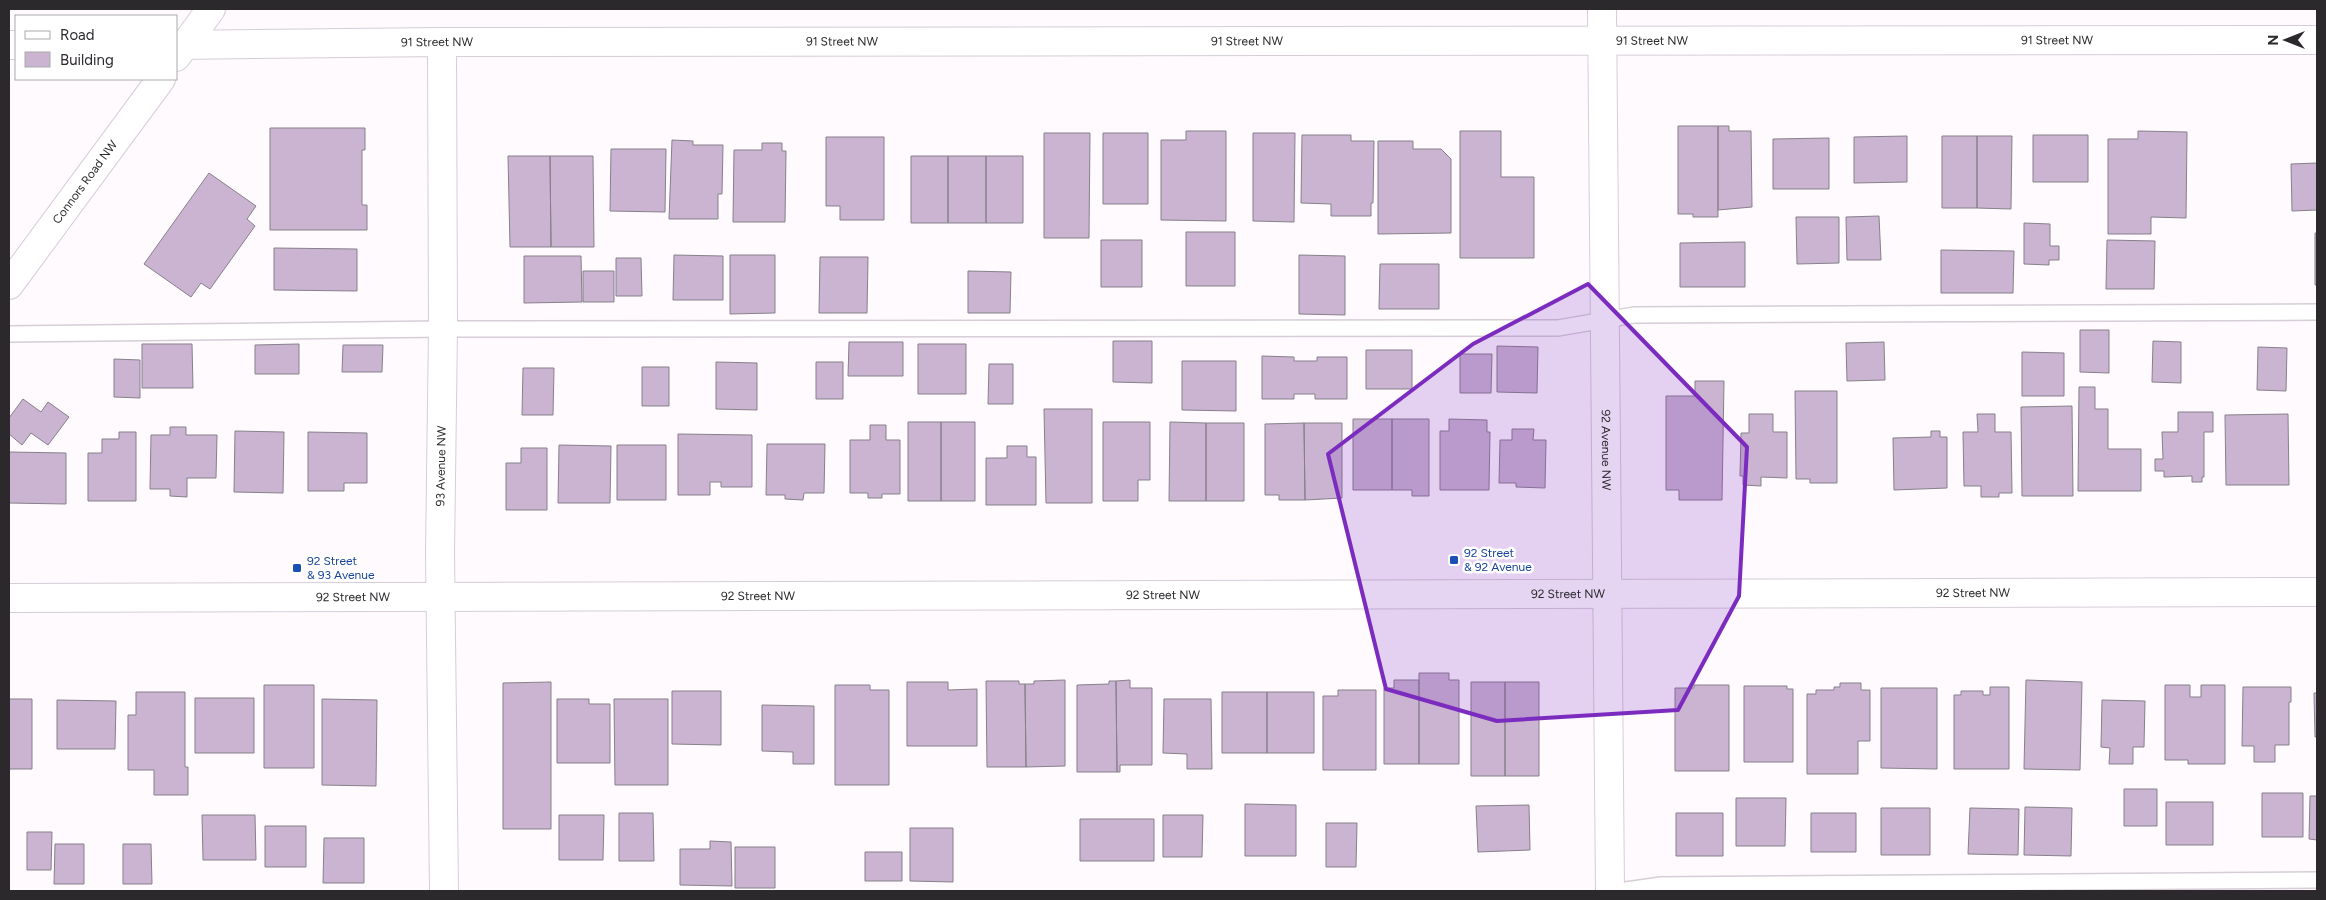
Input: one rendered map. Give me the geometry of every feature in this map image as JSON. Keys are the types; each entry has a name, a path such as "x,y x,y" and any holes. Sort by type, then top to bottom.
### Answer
{"street":[{"path":"179,49 211,9"},
{"name":"92 Avenue NW","path":"1602,9 1610,891"},
{"name":"91 Street NW","path":"179,49 442,42 2317,40"},
{"name":"93 Avenue NW","path":"442,42 444,891"},
{"name":"Connors Road NW","path":"9,285 160,80"},
{"name":"92 Street NW","path":"9,598 2317,592"}],"lane":[{"path":"9,334 443,330 1558,328 1644,315 2317,312"},
{"path":"1619,891 1661,885 2317,880"}],"highlighted area":[{"path":"1588,284 1747,447 1739,596 1678,710 1497,721 1386,689 1328,454 1473,344"}],"building":[{"path":"1678,126 1718,126 1718,217 1693,217 1693,214 1678,214"},
{"path":"1718,126 1729,126 1729,131 1751,131 1752,207 1718,210"},
{"path":"270,128 365,128 365,150 362,150 362,205 367,205 367,230 270,230"},
{"path":"1186,131 1226,131 1226,221 1161,220 1161,140 1186,140"},
{"path":"1460,131 1501,131 1501,177 1534,177 1534,258 1460,258"},
{"path":"2138,131 2187,132 2186,218 2151,217 2151,234 2108,234 2108,139 2138,139"},
{"path":"1044,133 1090,133 1089,238 1044,238"},
{"path":"1103,133 1148,133 1148,204 1103,204"},
{"path":"1253,133 1295,133 1294,222 1253,221"},
{"path":"1302,135 1351,135 1351,141 1374,141 1371,216 1331,216 1331,204 1301,203"},
{"path":"2033,135 2088,135 2088,182 2033,182"},
{"path":"1907,136 1907,182 1854,183 1854,137"},
{"path":"1942,136 1977,136 1977,208 1942,208"},
{"path":"1977,136 2012,136 2011,209 1977,208"},
{"path":"826,137 884,137 884,220 840,220 840,206 826,206"},
{"path":"1829,138 1829,189 1773,189 1773,139"},
{"path":"672,140 693,141 693,145 723,145 722,194 718,194 718,219 669,219"},
{"path":"1378,141 1413,141 1413,149 1441,149 1451,159 1451,233 1378,234"},
{"path":"762,143 782,143 782,151 786,151 785,222 733,222 734,150 762,150"},
{"path":"611,149 666,149 665,212 610,211"},
{"path":"508,156 550,156 551,247 510,247"},
{"path":"550,156 593,156 594,247 551,247"},
{"path":"911,156 948,156 948,223 911,223"},
{"path":"948,156 986,156 986,223 948,223"},
{"path":"986,156 1023,156 1023,223 986,223"},
{"path":"2317,163 2317,210 2292,211 2291,164"},
{"path":"209,173 256,206 247,219 255,226 210,289 201,283 191,297 144,264"},
{"path":"1879,216 1881,260 1847,260 1846,217"},
{"path":"1796,217 1839,217 1839,263 1797,264"},
{"path":"2024,223 2050,224 2050,246 2059,246 2059,260 2049,260 2049,265 2024,264"},
{"path":"1186,232 1235,232 1235,286 1186,286"},
{"path":"2315,233 2317,233 2317,285 2315,285"},
{"path":"1101,240 1142,240 1142,287 1101,287"},
{"path":"2107,240 2155,241 2154,289 2106,289"},
{"path":"1745,242 1745,287 1680,287 1680,243"},
{"path":"274,248 357,249 357,291 274,290"},
{"path":"1941,250 2014,251 2013,293 1941,293"},
{"path":"674,255 723,256 723,300 673,300"},
{"path":"730,255 775,255 775,313 730,314"},
{"path":"1299,255 1345,256 1345,315 1299,314"},
{"path":"524,256 581,256 582,302 524,303"},
{"path":"820,257 868,257 867,313 819,313"},
{"path":"616,258 641,258 642,296 616,296"},
{"path":"1380,264 1439,264 1439,309 1379,309"},
{"path":"583,271 614,271 614,302 583,302"},
{"path":"968,271 1011,272 1010,313 968,313"},
{"path":"2080,330 2109,330 2109,373 2080,372"},
{"path":"1113,341 1152,341 1152,383 1113,382"},
{"path":"2153,341 2181,342 2181,383 2152,382"},
{"path":"849,342 903,342 903,376 848,376"},
{"path":"1884,342 1885,380 1847,381 1846,343"},
{"path":"142,344 192,344 193,388 142,388"},
{"path":"299,344 299,374 255,374 255,345"},
{"path":"918,344 966,344 966,394 918,394"},
{"path":"343,345 383,345 382,372 342,372"},
{"path":"1497,346 1538,347 1537,393 1497,392"},
{"path":"2258,347 2287,348 2286,391 2257,390"},
{"path":"1366,350 1412,350 1412,389 1366,389"},
{"path":"2022,352 2064,353 2064,396 2022,396"},
{"path":"1460,354 1492,354 1491,393 1460,393"},
{"path":"1262,356 1294,357 1294,361 1317,361 1317,357 1347,357 1347,399 1315,399 1315,394 1294,394 1294,399 1262,399"},
{"path":"114,359 140,360 140,398 114,397"},
{"path":"1182,361 1236,361 1236,411 1182,410"},
{"path":"716,362 757,363 757,410 716,409"},
{"path":"816,362 843,362 843,399 816,399"},
{"path":"989,364 1013,364 1013,404 988,404"},
{"path":"642,367 669,367 669,406 642,406"},
{"path":"523,368 554,368 553,415 522,415"},
{"path":"1695,381 1724,381 1722,500 1679,500 1679,490 1666,490 1666,396 1695,396"},
{"path":"2079,387 2095,387 2095,409 2108,409 2108,449 2141,449 2141,491 2078,491"},
{"path":"1795,391 1837,391 1837,483 1810,483 1810,479 1796,479"},
{"path":"23,399 41,412 48,402 69,417 48,445 31,433 22,445 9,434 9,418"},
{"path":"2072,406 2073,496 2022,496 2021,407"},
{"path":"1044,409 1092,409 1092,503 1046,503"},
{"path":"2178,412 2213,412 2213,432 2204,432 2204,477 2202,477 2202,482 2192,482 2192,476 2164,477 2164,471 2155,471 2155,459 2163,459 2162,432 2178,432"},
{"path":"1749,414 1773,414 1773,432 1787,432 1787,478 1761,477 1761,486 1743,485 1743,476 1740,476 1741,433 1749,433"},
{"path":"1977,414 1995,414 1995,432 2011,432 2012,493 1999,493 1999,497 1981,497 1981,486 1964,486 1963,432 1978,432"},
{"path":"2288,414 2289,485 2226,485 2225,415"},
{"path":"1353,419 1392,419 1392,490 1353,490"},
{"path":"1392,419 1429,419 1429,496 1412,496 1412,490 1392,490"},
{"path":"1449,419 1487,420 1487,432 1490,432 1489,490 1440,490 1440,431 1449,431"},
{"path":"908,422 941,422 941,501 908,501"},
{"path":"941,422 975,422 975,501 941,501"},
{"path":"1103,422 1150,422 1150,480 1138,480 1138,501 1103,501"},
{"path":"1170,422 1206,423 1206,501 1169,501"},
{"path":"1206,423 1244,423 1244,501 1206,501"},
{"path":"1304,423 1305,500 1279,500 1279,495 1265,495 1265,424"},
{"path":"1304,423 1342,423 1342,498 1305,500"},
{"path":"870,425 886,425 886,440 900,440 900,494 882,494 882,498 868,498 868,493 850,493 850,440 870,440"},
{"path":"170,427 186,427 186,435 217,435 216,478 187,478 187,497 170,496 170,489 150,489 151,435 170,435"},
{"path":"1512,429 1534,429 1533,440 1546,440 1545,488 1516,487 1516,483 1499,483 1500,440 1512,440"},
{"path":"235,431 284,432 283,493 234,492"},
{"path":"1931,431 1940,431 1940,437 1947,437 1947,488 1894,490 1893,438 1931,437"},
{"path":"119,432 136,432 136,501 88,501 88,453 102,453 102,439 119,439"},
{"path":"308,432 367,433 367,483 344,483 344,491 308,491"},
{"path":"678,434 752,435 752,487 721,487 721,482 710,482 710,495 678,495"},
{"path":"767,444 825,444 824,493 804,493 803,500 785,499 785,495 766,495"},
{"path":"559,445 611,446 610,503 558,503"},
{"path":"617,445 666,445 666,500 617,500"},
{"path":"1007,446 1027,446 1027,457 1036,457 1036,505 986,505 986,458 1007,458"},
{"path":"521,448 547,448 547,510 506,510 506,463 521,463"},
{"path":"9,452 66,453 66,504 9,503"},
{"path":"1419,673 1449,673 1449,680 1459,680 1459,764 1419,764"},
{"path":"1065,680 1065,766 1026,767 1025,684 1034,684 1034,681"},
{"path":"1130,680 1130,688 1152,688 1152,765 1120,765 1120,772 1117,772 1116,681"},
{"path":"1394,680 1419,680 1419,764 1384,764 1384,688 1394,688"},
{"path":"2026,680 2082,682 2080,770 2024,769"},
{"path":"986,681 1019,681 1019,684 1025,684 1026,767 987,767"},
{"path":"1109,681 1116,681 1117,772 1077,772 1077,685 1109,684"},
{"path":"551,682 551,829 503,829 503,683"},
{"path":"907,682 948,682 948,690 977,689 977,746 907,746"},
{"path":"1471,682 1505,682 1505,776 1471,776"},
{"path":"1505,682 1539,682 1539,776 1505,776"},
{"path":"1840,683 1861,683 1861,690 1870,690 1870,741 1858,741 1858,774 1807,774 1807,694 1816,694 1816,690 1834,690 1834,687 1840,687"},
{"path":"264,685 314,685 314,768 264,768"},
{"path":"835,685 870,685 870,690 889,690 889,785 835,785"},
{"path":"1694,685 1729,685 1729,771 1675,771 1675,688 1694,688"},
{"path":"2165,685 2190,685 2190,697 2201,697 2201,685 2225,685 2225,764 2188,764 2188,760 2165,760"},
{"path":"1744,686 1787,686 1787,689 1793,689 1793,762 1744,762"},
{"path":"1990,687 2009,687 2009,769 1954,769 1954,695 1961,695 1961,691 1983,691 1983,695 1990,695"},
{"path":"2243,687 2291,687 2289,745 2275,745 2275,762 2254,762 2254,746 2242,746"},
{"path":"1881,688 1937,688 1937,769 1881,768"},
{"path":"1338,690 1376,690 1376,770 1323,770 1323,696 1338,696"},
{"path":"672,691 721,691 721,745 672,744"},
{"path":"136,692 185,692 185,767 188,767 188,795 154,795 154,770 128,770 128,715 136,715"},
{"path":"1222,692 1267,692 1267,753 1222,753"},
{"path":"1267,692 1314,692 1314,753 1267,753"},
{"path":"2314,693 2317,693 2317,737 2315,737"},
{"path":"195,698 254,698 254,753 195,753"},
{"path":"9,699 32,699 32,769 9,769"},
{"path":"322,699 377,700 376,786 322,785"},
{"path":"557,699 589,699 589,704 610,704 610,763 557,763"},
{"path":"614,699 668,699 668,785 615,785"},
{"path":"1164,699 1211,699 1212,769 1187,769 1187,754 1163,753"},
{"path":"57,700 116,701 115,749 57,749"},
{"path":"2102,700 2145,701 2144,747 2133,747 2133,764 2109,764 2110,748 2101,747"},
{"path":"762,705 814,706 814,764 793,764 793,752 762,751"},
{"path":"2124,789 2157,789 2157,826 2124,826"},
{"path":"2262,793 2303,793 2303,837 2262,837"},
{"path":"2310,796 2317,796 2317,840 2309,839"},
{"path":"1736,798 1786,798 1785,846 1736,846"},
{"path":"2166,802 2213,802 2213,845 2166,845"},
{"path":"1245,804 1296,805 1296,856 1245,856"},
{"path":"1529,805 1530,850 1478,852 1476,806"},
{"path":"2025,807 2072,808 2071,856 2024,855"},
{"path":"1881,808 1930,808 1930,855 1881,855"},
{"path":"1970,808 2019,809 2018,855 1968,854"},
{"path":"619,813 653,813 654,861 619,861"},
{"path":"1676,813 1723,813 1723,856 1676,856"},
{"path":"1811,813 1856,813 1856,852 1811,852"},
{"path":"202,815 255,815 256,860 203,860"},
{"path":"559,815 604,815 603,860 559,860"},
{"path":"1163,815 1203,815 1202,857 1163,857"},
{"path":"1080,819 1154,819 1154,861 1080,861"},
{"path":"1326,823 1357,823 1356,867 1326,867"},
{"path":"265,826 306,826 306,867 265,867"},
{"path":"910,828 953,828 953,882 910,881"},
{"path":"27,832 52,832 51,870 27,870"},
{"path":"324,838 364,838 364,883 323,883"},
{"path":"710,841 731,842 732,886 680,885 680,849 710,849"},
{"path":"55,844 84,844 84,884 54,884"},
{"path":"123,844 151,844 152,884 123,884"},
{"path":"735,847 775,847 775,888 735,888"},
{"path":"865,852 902,852 902,881 865,881"}],"place":[{"name":"92 Street & 92 Avenue","path":"1454,560"},
{"name":"92 Street & 93 Avenue","path":"297,568"}]}
